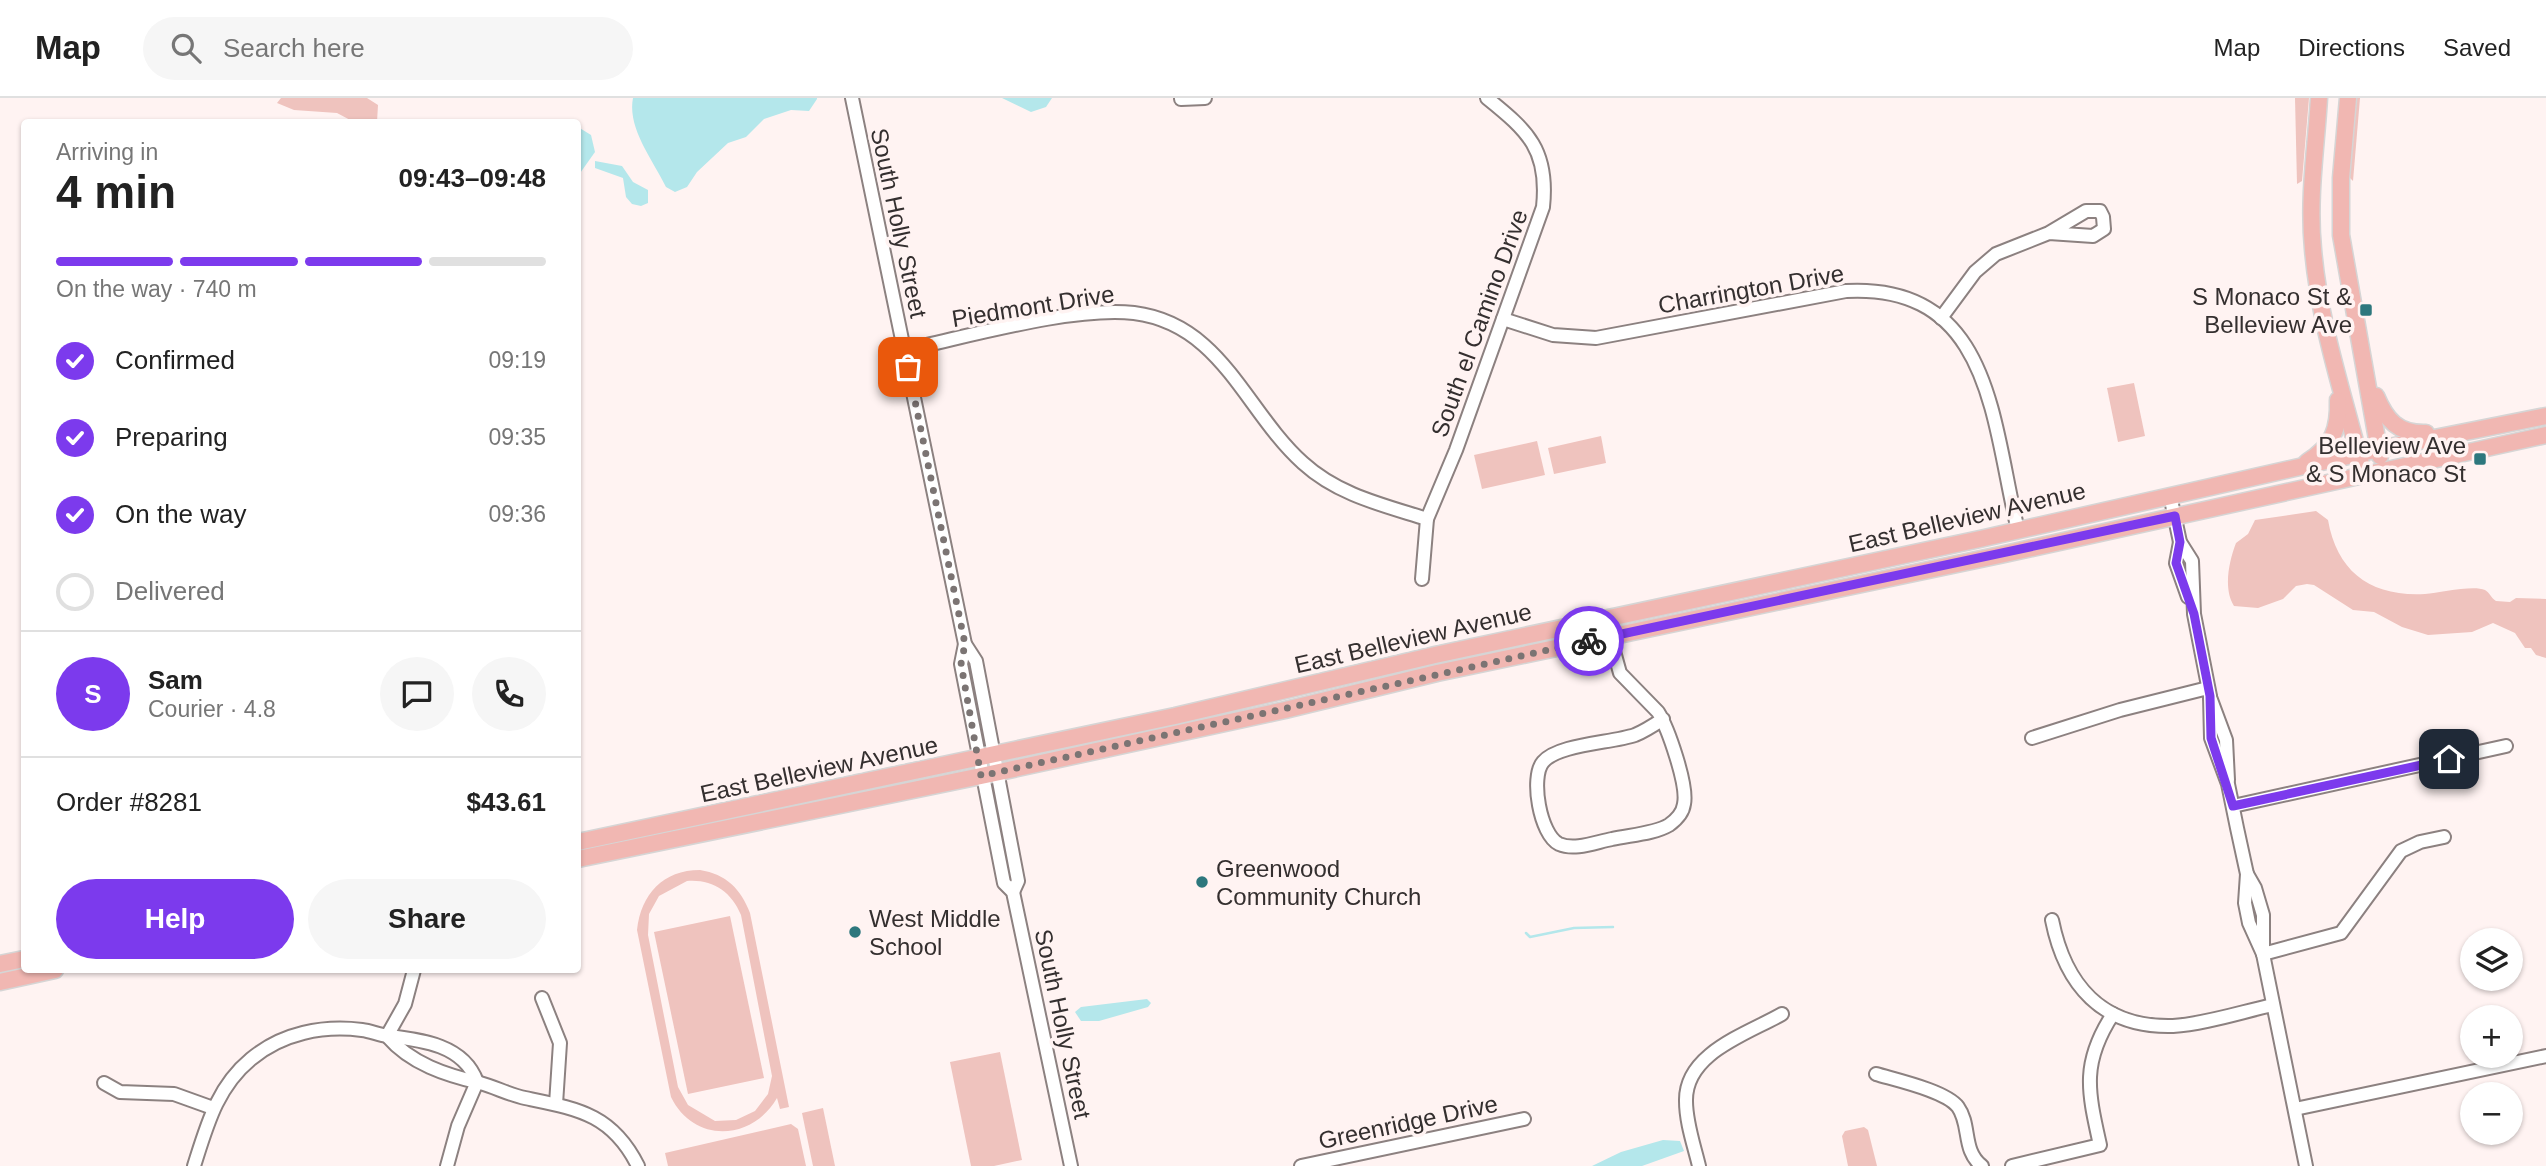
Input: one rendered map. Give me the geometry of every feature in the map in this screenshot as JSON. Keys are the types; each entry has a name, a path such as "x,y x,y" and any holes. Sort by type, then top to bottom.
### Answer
{"main road":[{"path":"2319,98 2311,190 2313,248 2338,383 2363,473"},
{"path":"2348,98 2341,178 2341,235 2384,469"},
{"path":"2368,377 2384,414 2397,427 2413,433 2453,434"},
{"path":"2298,467 2323,452 2334,438 2339,412 2338,383"},
{"name":"East Belleview Avenue","path":"581,841 978,759 1435,655 2018,530 2379,449 2546,416"},
{"name":"East Belleview Avenue","path":"581,858 981,776 1609,637 2546,435"},
{"path":"0,964 21,960"},
{"path":"0,982 41,973"}],"street":[{"name":"South Holly Street","path":"852,98 965,644 976,661 996,755 1018,881 1013,892"},
{"path":"1181,99 1205,98"},
{"name":"South el Camino Drive","path":"1422,579 1427,520 1539,222 1545,179 1537,150 1528,134 1508,113 1487,98"},
{"path":"1941,318 1986,261 2014,244 2049,233"},
{"name":"Charrington Drive","path":"1503,319 1553,335 1596,338 1864,290 1904,298 1941,318 1963,340 1981,369 2018,530"},
{"name":"Piedmont Drive","path":"904,350 1108,312 1160,318 1189,332 1219,358 1274,433 1321,477 1348,494 1427,520"},
{"path":"2170,495 2180,542 2192,561 2194,614 2209,692 2226,740 2228,784 2246,874 2255,888 2263,915 2263,954 2306,1166"},
{"path":"1609,637 1620,673 1663,719 1673,744 1685,799 1676,820 1659,829 1574,846 1556,843 1545,830 1535,782 1542,763 1558,752 1633,736 1663,719"},
{"name":"South Holly Street","path":"965,644 961,664 981,776 1004,883 1013,892 1072,1166"},
{"path":"2032,738 2120,710 2209,692"},
{"path":"2233,806 2505,746"},
{"path":"2263,954 2341,933 2401,851 2420,842 2444,837"},
{"path":"2052,920 2058,949 2069,973 2090,997 2113,1014 2146,1025 2175,1026 2273,1004"},
{"path":"387,1036 405,1004 412,973"},
{"path":"542,998 560,1043 561,1064 556,1104"},
{"path":"1699,1166 1686,1100 1695,1071 1709,1054 1782,1014"},
{"path":"2012,1166 2100,1145 2088,1074 2096,1044 2113,1014"},
{"path":"194,1166 213,1108 238,1071 262,1051 286,1038 331,1029 362,1030 387,1036 410,1037 455,1054 470,1065 477,1082 458,1126 447,1166"},
{"path":"387,1036 397,1048 417,1061 462,1081 477,1082 522,1098 582,1110 610,1127 623,1140 638,1166"},
{"path":"2295,1109 2546,1056"},
{"path":"1877,1074 1942,1096 1955,1104 1961,1113 1970,1150 1982,1166"},
{"path":"104,1083 120,1092 174,1094 213,1108"},
{"name":"Greenridge Drive","path":"1301,1166 1524,1119"}],"shaded area":[{"path":"281,98 367,98 378,105 377,119 348,119 337,113 294,110 277,103"},
{"path":"2295,98 2309,98 2302,181 2297,184"},
{"path":"2355,98 2360,98 2353,181 2348,176"},
{"path":"2134,383 2145,436 2118,442 2107,388"},
{"path":"1601,436 1606,463 1554,474 1548,448"},
{"path":"1537,441 1545,475 1482,489 1474,455"},
{"path":"2316,511 2328,520 2339,554 2348,567 2373,586 2406,594 2479,589 2487,591 2496,601 2510,602 2516,598 2546,599 2546,658 2536,655 2531,648 2525,648 2515,633 2493,623 2472,632 2428,635 2402,627 2374,612 2353,610 2314,585 2296,586 2283,599 2258,608 2234,606 2228,583 2231,558 2236,543 2248,534 2255,520"},
{"path":"700,870 725,879 737,890 750,913 789,1107 780,1109 777,1098 753,1123 739,1129 708,1129 694,1123 681,1112 671,1097 637,930 643,905 649,895 665,879 687,871","holes":["687,881 720,888 732,899 741,915 772,1076 768,1094 755,1111 736,1120 715,1121 688,1105 678,1087 648,935 649,914 659,896"]},
{"path":"730,916 764,1078 688,1094 654,932"},
{"path":"1000,1052 1022,1160 994,1166 971,1166 950,1062"},
{"path":"823,1108 835,1166 813,1166 802,1113"},
{"path":"791,1124 798,1129 806,1166 668,1166 665,1153"},
{"path":"1864,1127 1868,1130 1877,1166 1848,1166 1842,1136 1845,1131"}],"water":[{"path":"633,98 817,99 809,111 791,110 764,119 746,137 728,143 697,172 687,187 675,192 666,187 642,144 634,121"},
{"path":"1002,98 1052,98 1046,107 1031,112"},
{"path":"581,129 591,135 595,152 581,172"},
{"path":"595,161 622,166 633,182 648,190 648,203 641,206 632,204 626,197 623,178 595,168"},
{"path":"1147,999 1151,1003 1148,1007 1099,1021 1081,1021 1075,1012 1081,1007"},
{"path":"1663,1140 1680,1141 1684,1151 1642,1166 1592,1166 1621,1152"}],"waterway":[{"path":"1526,933 1530,937 1574,928 1613,927"}],"way so far":[{"path":"908,367 965,644 961,664 981,776 1589,641"}],"place":[{"name":"S Monaco St & Belleview Ave","path":"2366,310"},
{"name":"Belleview Ave & S Monaco St","path":"2480,459"},
{"name":"Greenwood Community Church","path":"1202,882"},
{"name":"West Middle School","path":"855,932"}],"route":[{"path":"1589,641 2175,516 2180,542 2176,563 2194,614 2210,696 2211,738 2233,806 2449,759"}]}
